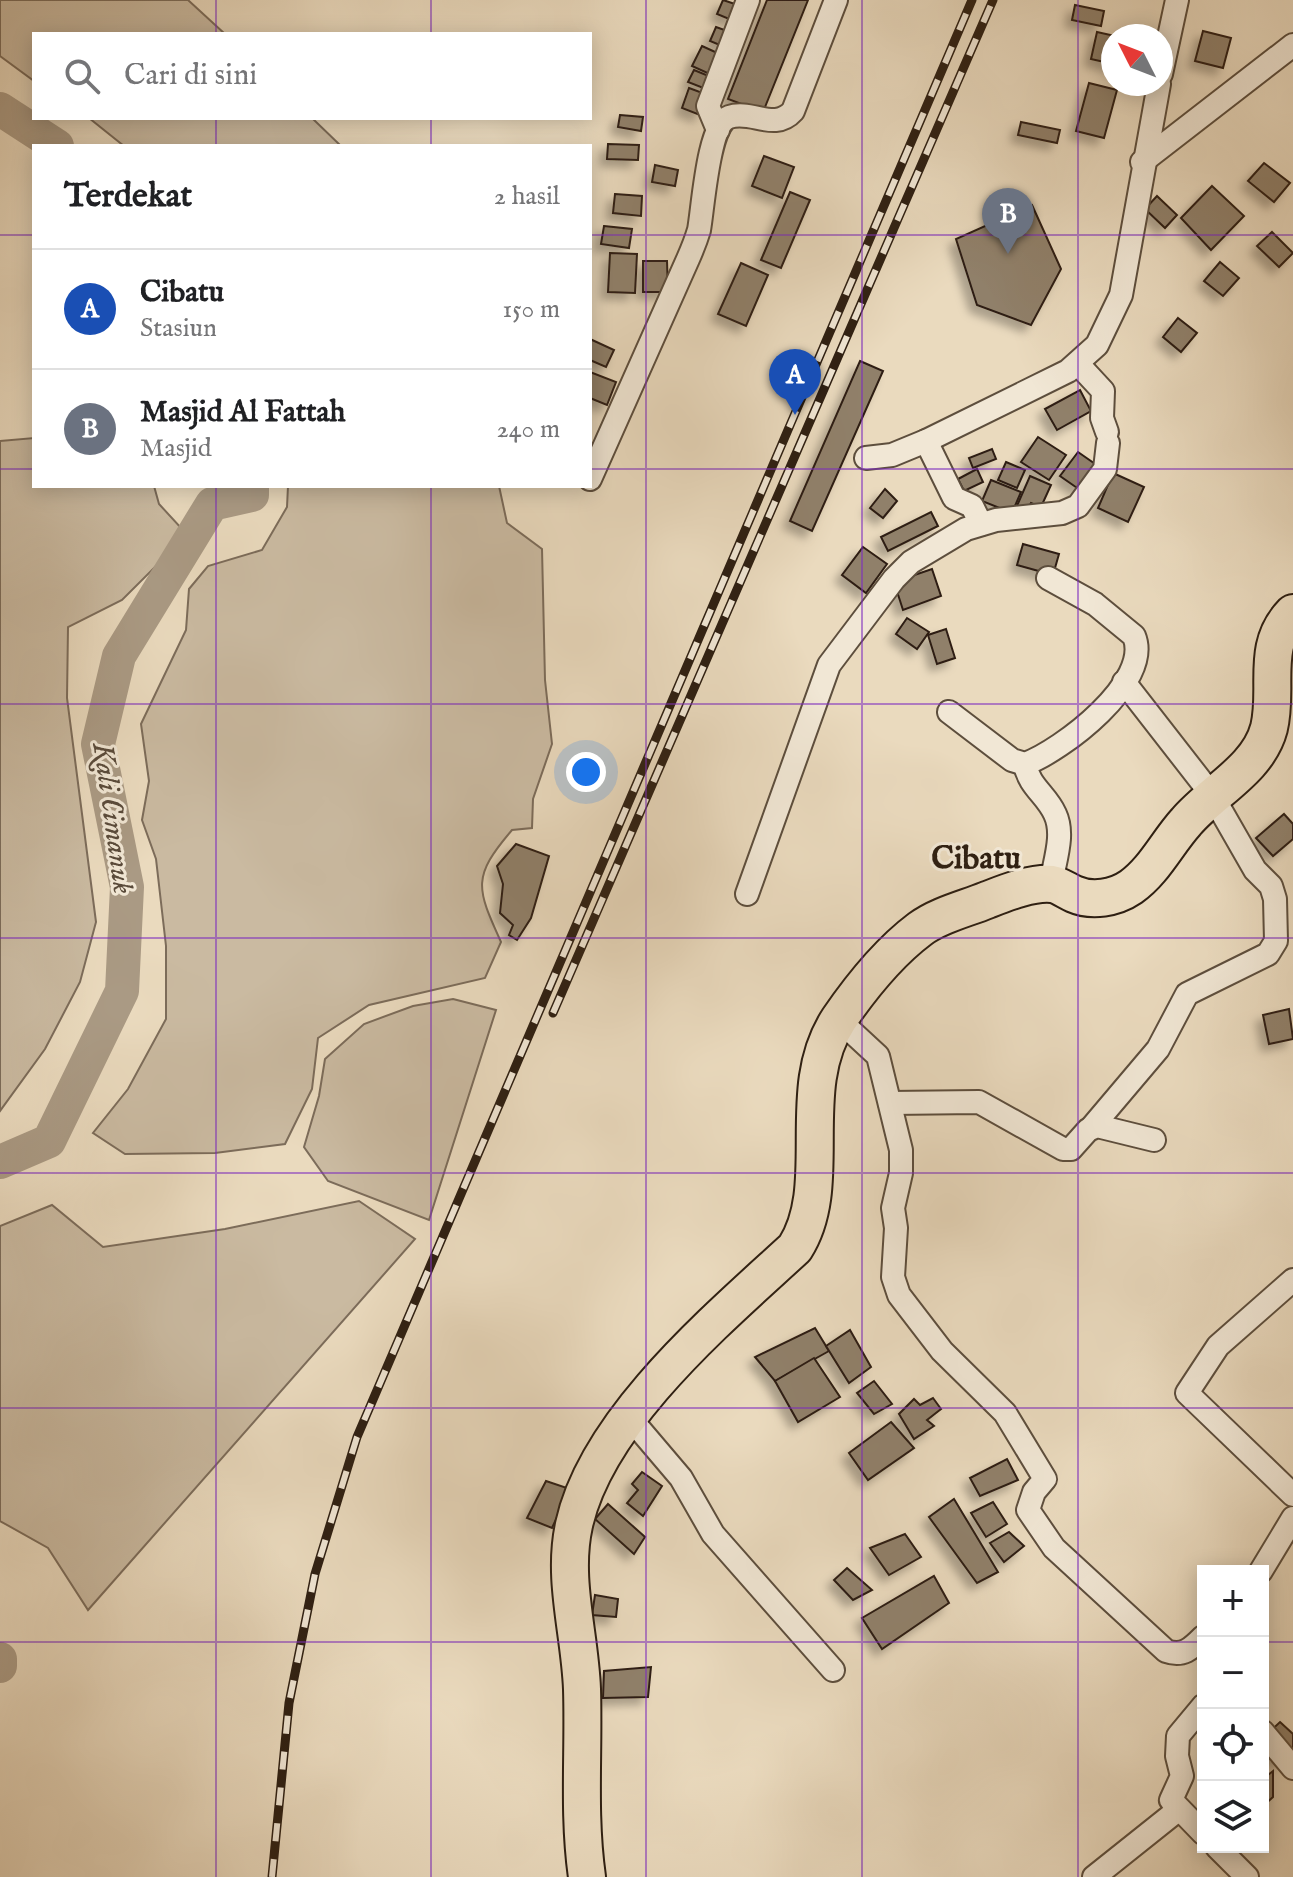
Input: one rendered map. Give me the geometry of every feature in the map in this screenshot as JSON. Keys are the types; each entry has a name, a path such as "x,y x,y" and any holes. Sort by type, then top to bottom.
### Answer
{"main road":[{"path":"587,1877 581,1833 582,1687 570,1574 574,1526 595,1468 630,1418 673,1364 795,1248 805,1232 811,1201 818,1065 839,1020 882,964 921,929 1005,893 1051,884 1083,898 1121,893 1140,880 1212,795 1242,771 1269,728 1271,655 1278,632 1293,613"}],"street":[{"path":"718,130 708,106 748,0"},
{"path":"592,475 693,247 718,130 724,119 731,116 779,121 788,117 836,0"},
{"path":"1172,24 1177,0"},
{"path":"1142,162 1293,45"},
{"path":"866,458 892,455 926,441 1078,364 1097,345 1121,295 1142,162 1156,96"},
{"path":"747,894 829,665 894,579 911,562 966,529 981,524 1062,513 1078,506 1105,469 1108,438 1102,418 1103,391 1078,364"},
{"path":"926,441 954,498 972,506 981,524"},
{"path":"949,712 1012,760 1025,764 1077,733 1111,701 1124,682 1137,652 1134,636 1095,604 1048,578"},
{"path":"890,1103 979,1102 1063,1149 1078,1144 1158,1049 1180,1001 1187,994 1274,949 1275,899 1271,886 1255,870 1212,795 1124,682"},
{"path":"1025,764 1028,780 1048,802 1059,826 1060,839 1051,884"},
{"path":"839,1020 878,1056 890,1103 902,1163 893,1208 896,1228 893,1277 899,1295 942,1351 1005,1413 1027,1444 1045,1479 1034,1492 1028,1510 1054,1548 1166,1651 1177,1655 1197,1649"},
{"path":"1092,1127 1154,1140"},
{"path":"1293,1280 1218,1346 1187,1393 1293,1495"},
{"path":"630,1418 674,1469 713,1534 833,1670"},
{"path":"1265,1565 1293,1518"},
{"path":"1197,1827 1171,1800 1182,1776 1177,1756 1178,1736 1200,1709"},
{"path":"1269,1739 1293,1768"},
{"path":"1094,1877 1178,1810"},
{"path":"1223,1853 1247,1877"}],"shaded area":[{"path":"0,0 188,0 223,32 32,32 32,80 0,56"},
{"path":"92,120 314,120 339,144 122,144"},
{"path":"32,438 32,488 155,488 159,504 194,542 156,566 122,600 68,627 67,698 96,922 80,982 45,1049 0,1111 0,441"},
{"path":"288,488 499,488 507,523 542,549 545,680 552,744 533,799 532,828 512,830 484,872 483,895 501,942 485,978 369,1005 318,1038 312,1089 285,1144 215,1153 125,1154 93,1133 128,1089 166,1019 166,946 156,859 142,820 149,781 141,724 186,630 189,589 208,566 262,550 287,507"},
{"path":"453,999 496,1010 429,1220 328,1181 304,1147 319,1096 325,1059 364,1024 413,1006"},
{"path":"359,1201 415,1239 88,1610 48,1548 0,1521 0,1226 52,1205 103,1247 225,1229"}],"building":[{"path":"723,0 741,6 734,21 717,14"},
{"path":"767,0 808,0 763,112 728,99"},
{"path":"1075,5 1104,11 1101,26 1072,20"},
{"path":"716,27 733,33 727,48 710,41"},
{"path":"1203,31 1231,38 1223,68 1195,61"},
{"path":"1097,32 1101,33 1101,61 1091,59"},
{"path":"702,46 724,56 714,76 692,66"},
{"path":"694,70 716,79 711,91 688,82"},
{"path":"1089,83 1101,86 1101,96 1115,96 1104,138 1076,131"},
{"path":"689,88 708,95 700,115 682,108"},
{"path":"620,115 643,117 641,131 618,127"},
{"path":"1021,122 1060,130 1057,143 1018,135"},
{"path":"608,144 639,145 638,160 607,159"},
{"path":"764,156 794,167 782,198 752,186"},
{"path":"1264,163 1290,183 1274,202 1248,181"},
{"path":"655,165 678,170 675,186 652,182"},
{"path":"1212,186 1244,216 1211,250 1181,218"},
{"path":"790,192 810,200 781,268 761,260"},
{"path":"615,194 642,196 641,216 613,213"},
{"path":"1157,196 1177,215 1165,228 1145,209"},
{"path":"1032,205 1061,269 1031,325 977,305 956,239"},
{"path":"604,226 632,229 629,248 601,244"},
{"path":"1272,232 1293,253 1279,267 1257,246"},
{"path":"610,253 637,254 635,293 608,292"},
{"path":"643,261 667,261 668,292 643,292"},
{"path":"1220,262 1239,278 1223,296 1204,281"},
{"path":"741,263 768,275 746,326 718,314"},
{"path":"1178,318 1197,333 1181,352 1163,337"},
{"path":"592,340 614,350 606,367 592,361"},
{"path":"860,361 883,371 812,531 790,521"},
{"path":"592,373 616,382 607,405 592,399"},
{"path":"1080,390 1091,411 1057,430 1045,409"},
{"path":"1038,437 1066,455 1049,480 1021,462"},
{"path":"992,449 996,459 973,468 969,458"},
{"path":"1078,452 1098,466 1080,490 1060,476"},
{"path":"1006,462 1025,470 1017,488 998,480"},
{"path":"977,469 983,482 964,491 958,479"},
{"path":"1113,473 1144,487 1128,522 1098,508"},
{"path":"1030,476 1051,485 1041,507 1031,503 1026,513 1016,508"},
{"path":"991,480 1021,492 1012,513 982,501"},
{"path":"885,489 897,501 883,518 870,508"},
{"path":"931,512 938,526 888,551 881,537"},
{"path":"1023,544 1059,554 1053,575 1017,565"},
{"path":"863,547 887,564 866,593 842,575"},
{"path":"932,569 941,596 903,610 894,582"},
{"path":"907,618 929,632 917,649 896,634"},
{"path":"946,629 955,658 937,664 928,635"},
{"path":"1284,814 1293,824 1293,839 1273,856 1256,838"},
{"path":"516,844 549,856 531,918 517,940 509,935 513,925 500,913 503,884 497,866"},
{"path":"1289,1009 1293,1039 1269,1044 1263,1015"},
{"path":"815,1328 829,1351 775,1381 755,1357"},
{"path":"850,1330 871,1367 849,1383 826,1346"},
{"path":"814,1358 840,1397 798,1422 775,1381"},
{"path":"874,1381 892,1404 874,1414 857,1393"},
{"path":"933,1398 941,1409 927,1420 934,1426 914,1439 899,1414 914,1399 920,1405"},
{"path":"891,1422 914,1448 868,1480 849,1453"},
{"path":"1007,1459 1018,1480 980,1496 970,1478"},
{"path":"642,1472 662,1486 643,1516 627,1503 638,1490 632,1484"},
{"path":"546,1481 570,1489 552,1528 527,1518"},
{"path":"954,1499 998,1572 977,1583 929,1517"},
{"path":"993,1502 1007,1524 986,1537 971,1513"},
{"path":"608,1504 645,1537 634,1554 595,1519"},
{"path":"1009,1532 1024,1546 1004,1562 990,1543"},
{"path":"905,1534 921,1557 889,1575 870,1548"},
{"path":"847,1568 872,1590 853,1600 834,1580"},
{"path":"934,1576 949,1603 882,1649 862,1618"},
{"path":"595,1595 618,1599 616,1617 592,1615"},
{"path":"651,1667 648,1697 603,1698 604,1671"},
{"path":"1280,1722 1293,1734 1293,1750 1277,1763 1269,1749 1269,1732"},
{"path":"1273,1771 1273,1797 1269,1801 1269,1781 1269,1774"}],"waterway":[{"name":"Kali Cimanuk","path":"0,109 54,144"},
{"name":"Kali Cimanuk","path":"0,1162 49,1141 122,991 127,887 98,744 119,656 212,504 252,495 252,488"},
{"name":"Kali Cimanuk","path":"0,1659 0,1666"}],"railway":[{"path":"272,1877 289,1703 315,1574 357,1437 972,0"},
{"path":"553,1013 993,0"}],"place":[{"name":"Masjid Al Fattah","path":"1008,254"},
{"name":"Cibatu","path":"795,415"}],"district":[{"name":"Cibatu","path":"976,857"}]}
